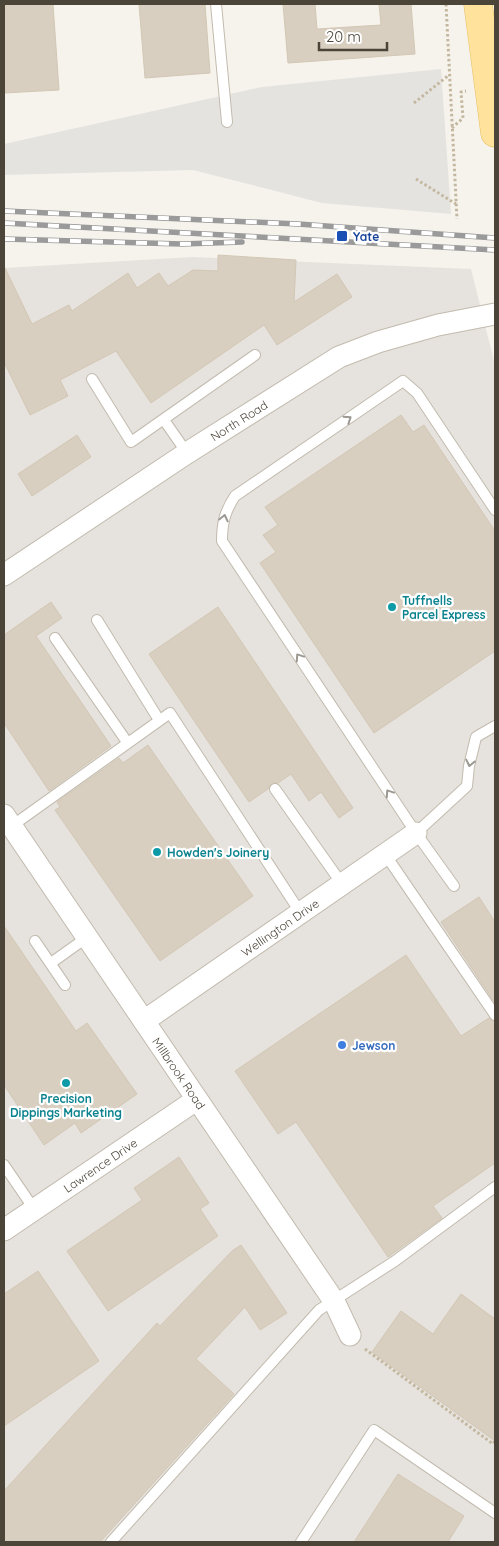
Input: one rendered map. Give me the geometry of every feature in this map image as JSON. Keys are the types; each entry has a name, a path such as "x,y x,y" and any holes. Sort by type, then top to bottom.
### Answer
{"main road":[{"path":"478,4 495,133"}],"street":[{"name":"North Road","path":"4,575 188,453 339,357 378,342 438,324 495,314"},
{"name":"Millbrook Road","path":"6,824 144,1020 196,1100 334,1302 350,1335"},
{"name":"Wellington Drive","path":"144,1020 416,833"},
{"name":"Lawrence Drive","path":"4,1230 196,1100"}],"lane":[{"path":"216,4 227,122"},
{"path":"92,380 131,442 255,355"},
{"path":"454,886 416,833 222,541 225,511 235,496 404,381 417,393 495,510"},
{"path":"164,420 188,453"},
{"path":"97,620 159,720"},
{"path":"55,638 127,742"},
{"path":"6,824 170,713 300,912"},
{"path":"416,833 467,786 469,766 476,737 495,726"},
{"path":"275,789 342,884"},
{"path":"385,854 495,1015"},
{"path":"51,963 86,938"},
{"path":"35,941 66,986"},
{"path":"4,1165 34,1210"},
{"path":"111,1542 320,1310 395,1261 495,1186"},
{"path":"301,1542 374,1430 495,1513"}],"path":[{"path":"446,4 457,220"},
{"path":"414,103 449,75"},
{"path":"451,128 463,118"},
{"path":"416,179 456,204"},
{"path":"370,1354 493,1444 495,1441"}],"shaded area":[{"path":"441,69 451,214 322,203 193,170 4,175 4,144 262,87"},
{"path":"193,257 471,269 495,365 495,1542 4,1542 4,268"}],"building":[{"path":"4,4 53,4 59,90 4,93"},
{"path":"139,4 205,4 210,73 145,78"},
{"path":"283,4 315,4 317,29 381,25 379,4 411,4 415,54 288,63"},
{"path":"218,255 296,260 294,302 337,274 352,297 277,345 264,325 151,403 116,351 60,380 68,396 30,415 4,362 4,266 32,324 69,305 72,311 128,273 137,288 159,273 168,286 193,270 218,271"},
{"name":"Tuffnells Parcel Express","path":"401,415 413,432 424,425 495,531 495,651 374,733 260,563 276,552 263,535 278,525 265,507"},
{"path":"77,435 91,457 32,496 18,474"},
{"path":"51,602 62,618 36,636 111,746 49,791 4,723 4,635"},
{"path":"218,607 353,808 339,818 321,792 309,801 291,774 278,783 271,783 268,789 249,802 149,654"},
{"path":"148,745 253,896 160,961 55,810 60,807 57,802 119,758 123,763"},
{"path":"479,897 495,922 495,1003 441,922"},
{"name":"Precision Dippings Marketing","path":"4,926 76,1031 87,1023 137,1094 81,1133 75,1123 44,1145 4,1085"},
{"path":"406,955 461,1036 489,1018 495,1022 495,1163 433,1206 442,1218 388,1257 296,1122 278,1134 235,1071"},
{"path":"179,1157 209,1203 200,1209 218,1236 108,1311 67,1251 142,1200 134,1188"},
{"path":"241,1245 287,1313 260,1330 245,1307 196,1359 234,1394 100,1542 4,1542 4,1491 157,1323 160,1326 232,1251"},
{"path":"38,1271 99,1361 4,1426 4,1294"},
{"path":"461,1294 495,1319 495,1441 372,1352 401,1311 433,1334"},
{"path":"398,1474 464,1516 448,1542 354,1542"}],"railway":[{"path":"4,211 298,224 495,238"},
{"path":"4,223 495,250"},
{"path":"4,239 182,244 242,242"}],"place":[{"name":"Yate","path":"342,236"},
{"name":"Tuffnells Parcel Express","path":"392,607"},
{"name":"Howden's Joinery","path":"157,852"},
{"name":"Jewson","path":"342,1045"},
{"name":"Precision Dippings Marketing","path":"66,1083"}]}
